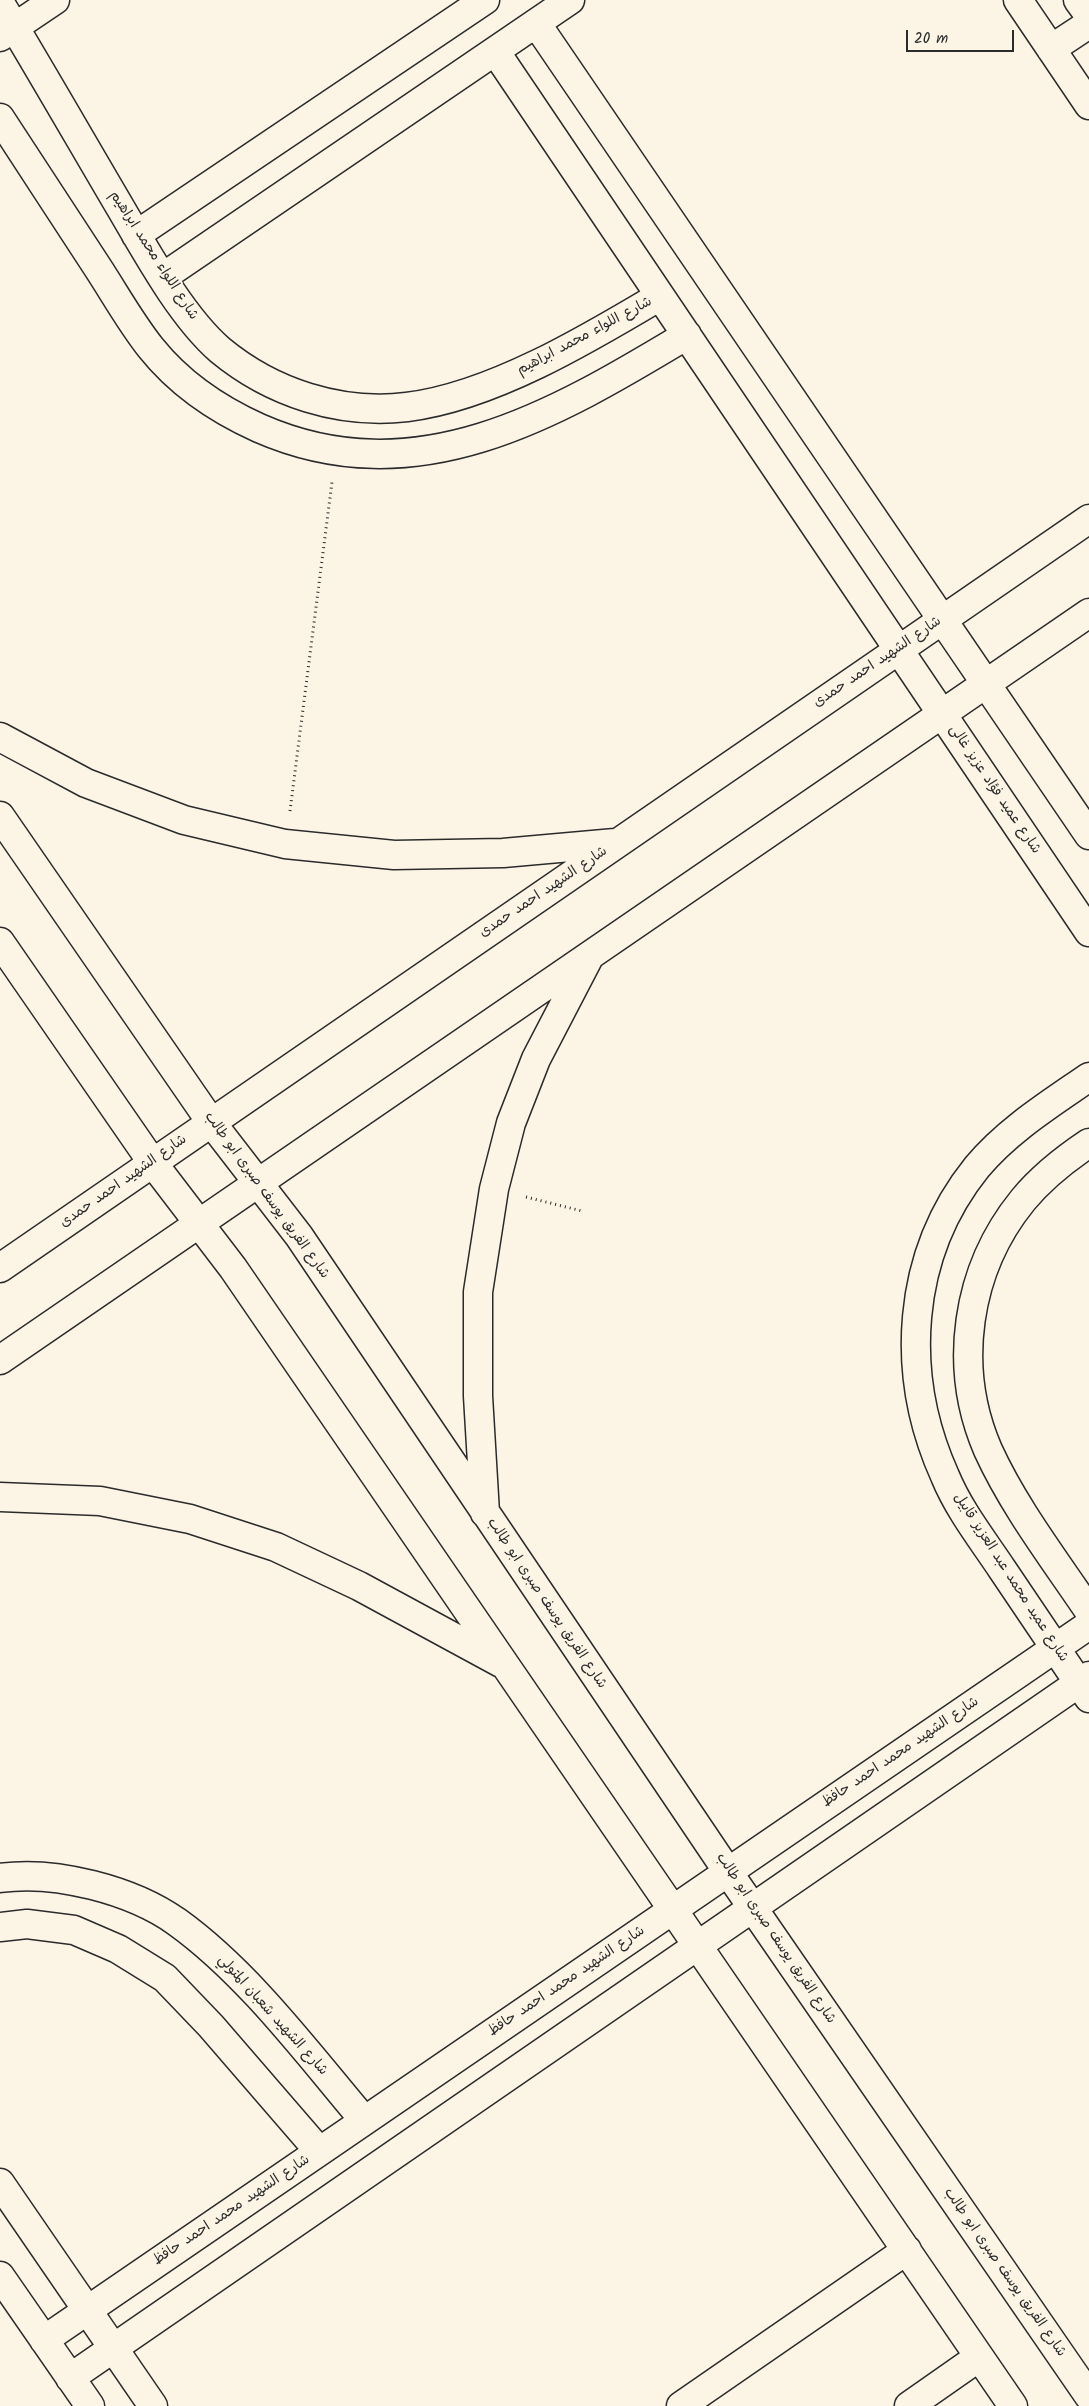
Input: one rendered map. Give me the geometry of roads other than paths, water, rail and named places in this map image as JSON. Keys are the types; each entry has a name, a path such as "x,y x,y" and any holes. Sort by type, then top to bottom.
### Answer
{"street":[{"path":"7,32 55,0"},
{"path":"136,235 485,0"},
{"path":"163,276 570,0"},
{"path":"1018,0 1089,105"},
{"name":"شارع اللواء محمد ابراهيم","path":"0,3 7,32 189,316 220,349 261,378 308,399 357,408 408,407 457,396 512,376 579,342 660,296"},
{"path":"1052,49 1083,8"},
{"path":"536,23 1089,835"},
{"name":"شارع عميد فؤاد عزيز غالى","path":"494,51 687,334 1089,932"},
{"path":"0,118 152,349 192,388 236,418 284,439 336,452 398,455 460,445 516,426 573,399 631,369 687,334"},
{"name":"شارع الشهيد احمد حمدى","path":"0,1268 1089,519"},
{"path":"0,1360 1089,612"},
{"path":"0,738 86,783 184,820 285,844 394,855 503,852 616,843"},
{"name":"شارع الفريق يوسف صبرى ابو طالب","path":"0,816 211,1122 299,1236 728,1872 1089,2396"},
{"path":"0,942 152,1162 234,1268 1013,2406"},
{"path":"485,1514 478,1396 478,1292 494,1189 512,1123 536,1059 590,956"},
{"name":"شارع عميد محمد عبد العزيز قابيل","path":"1086,1686 1055,1648 965,1514 945,1477 930,1438 920,1398 915,1357 916,1315 922,1275 935,1237 954,1201 978,1166 1007,1136 1089,1078"},
{"path":"1089,1143 1051,1170 1024,1199 1000,1233 980,1281 969,1323 967,1366 974,1409 988,1449 1006,1487 1089,1611"},
{"path":"0,1496 100,1501 190,1518 276,1547 358,1586 505,1665"},
{"name":"شارع الشهيد محمد احمد حافظ","path":"44,2340 1089,1624"},
{"path":"70,2378 753,1908 1086,1686"},
{"name":"شارع الشهيد شعبان المتولي","path":"0,1878 13,1876 70,1879 125,1895 176,1921 220,1958 259,1998 364,2120"},
{"path":"0,1927 26,1924 74,1930 118,1949 165,1978 211,2026 319,2151"},
{"path":"0,2183 153,2406"},
{"path":"681,2406 907,2250"},
{"path":"0,2276 90,2406"},
{"path":"909,2406 980,2357"}]}
